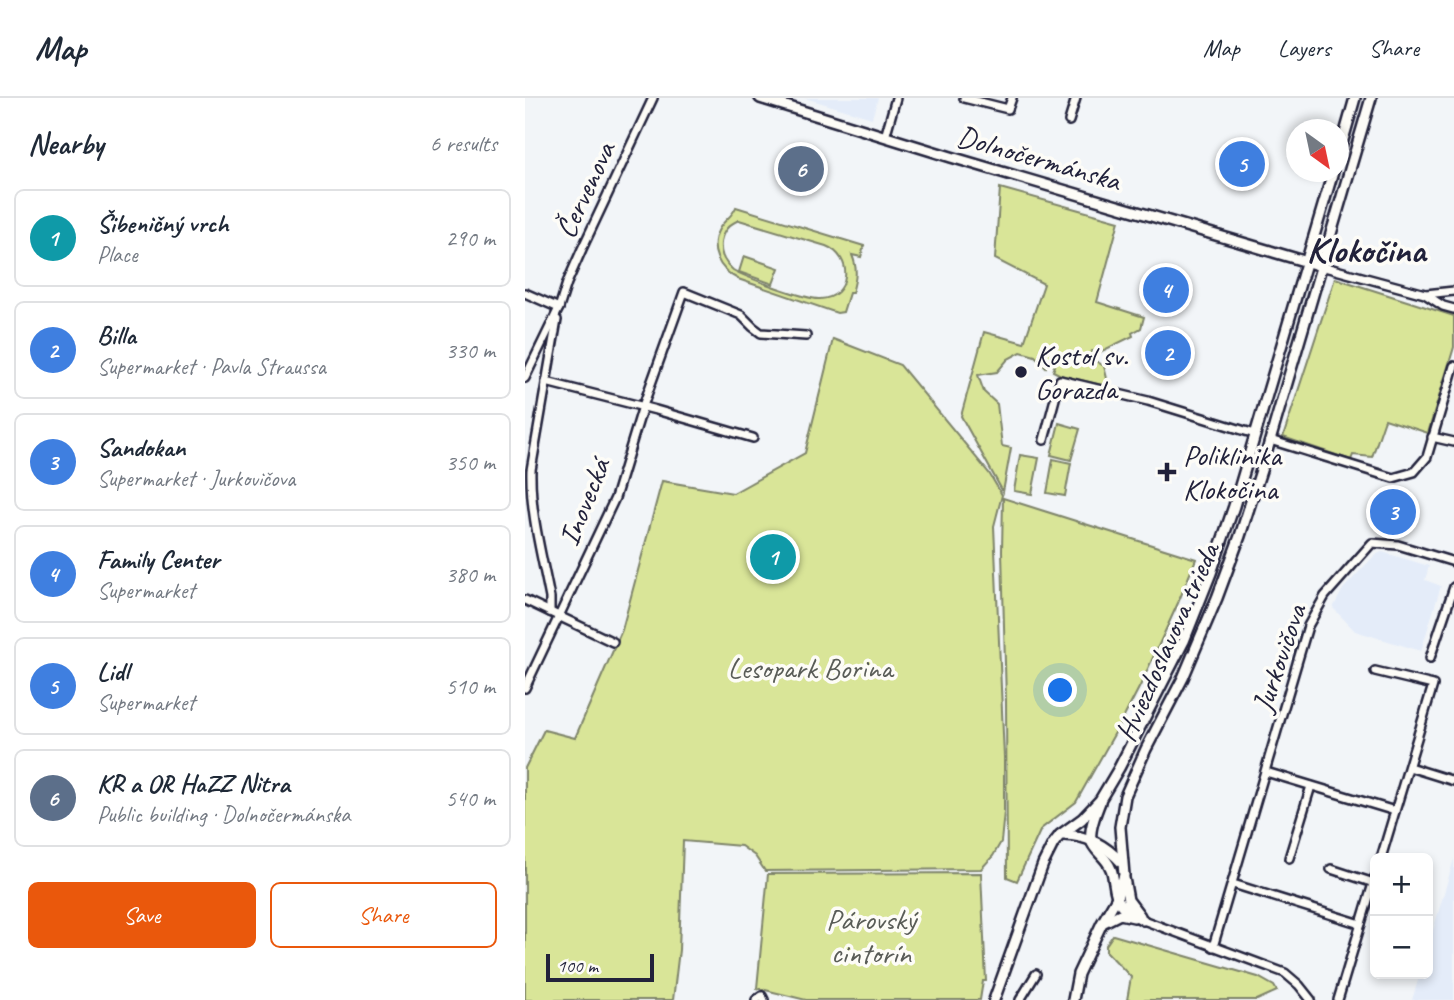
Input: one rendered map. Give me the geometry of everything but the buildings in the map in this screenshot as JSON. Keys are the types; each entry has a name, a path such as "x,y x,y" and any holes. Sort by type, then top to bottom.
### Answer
{"street":[{"name":"Červenova","path":"525,378 559,309 574,266 653,98"},
{"name":"Dolnočermánska","path":"760,98 1321,266"},
{"path":"885,137 896,98"},
{"path":"964,98 1008,110 1012,98"},
{"path":"1069,121 1076,98"},
{"path":"1349,121 1355,98"},
{"name":"Hviezdoslavova trieda","path":"1073,1000 1078,974 1116,899 1124,875 1120,827 1125,796 1183,678 1217,598 1252,499 1371,98"},
{"path":"1350,118 1364,123"},
{"name":"Hviezdoslavova trieda","path":"994,1000 1043,864 1053,844 1100,800 1184,641 1218,554 1330,182"},
{"path":"1321,266 1425,294 1443,306 1454,309"},
{"path":"1425,294 1454,291"},
{"name":"Inovecká","path":"525,688 615,498 643,406 684,292 741,314 761,333 806,336"},
{"path":"525,293 559,309 531,470 534,511 550,598 550,612"},
{"path":"1044,440 1060,380 1148,401 1393,478 1414,472 1427,457 1454,366"},
{"path":"546,382 643,406 753,438"},
{"path":"1432,437 1454,442"},
{"name":"Jurkovičova","path":"1213,947 1308,626 1325,596 1372,543 1398,545 1454,562"},
{"path":"1430,658 1454,587"},
{"path":"525,600 613,642"},
{"path":"1375,671 1433,685 1382,853"},
{"path":"1409,766 1454,781"},
{"path":"1266,772 1395,811"},
{"path":"1289,858 1311,786"},
{"path":"1100,800 1091,830 1091,840 1112,870 1116,899 1125,910 1143,920"},
{"path":"1060,835 1074,835 1091,840 1114,853 1122,863"},
{"path":"1331,869 1370,879"},
{"path":"1124,875 1128,900 1143,920"},
{"path":"1233,884 1361,924"},
{"path":"1338,1000 1370,894"},
{"path":"1103,923 1120,914 1143,920 1285,973 1311,1000"},
{"path":"1020,1000 1036,974"}],"shaded area":[{"path":"805,98 878,98 872,118"},
{"path":"1382,552 1429,566 1425,580 1441,586 1421,651 1355,631 1333,608 1343,589 1375,555"},
{"path":"1454,859 1454,1000 1412,1000 1418,979 1433,979 1433,930"}],"green space":[{"path":"1000,188 1119,221 1097,302 1144,317 1141,328 1132,333 1133,336 1100,352 1092,351 1089,359 1104,366 1109,387 1061,375 1053,371 1055,366 1048,363 1046,367 1035,356 1021,352 1008,359 997,372 978,375 984,392 997,404 1002,446 1011,448 1003,492 961,416 984,332 1024,343 1044,284 995,259"},
{"path":"736,207 864,246 861,257 852,255 855,279 843,312 837,313 738,279 725,270 715,251 716,237","holes":["739,220 835,251 841,259 845,276 838,292 820,299 762,283 733,270 721,250 726,230"]},
{"path":"744,256 779,268 773,284 739,272"},
{"path":"1335,278 1454,316 1454,347 1428,433 1385,419 1372,457 1353,455 1351,460 1283,437"},
{"name":"Lesopark Borina","path":"833,339 900,365 989,473 1002,495 994,526 1004,757 1001,842 981,869 765,871 755,856 741,846 683,841 679,950 673,1000 525,1000 525,768 544,730 575,738 622,630 662,481 733,493 805,453"},
{"path":"1059,423 1080,429 1071,460 1051,455"},
{"path":"1020,455 1039,458 1032,494 1014,491"},
{"path":"1053,459 1071,463 1065,496 1047,493"},
{"path":"1003,498 1196,559 1125,715 1076,802 1041,829 1017,881 1007,877"},
{"name":"Párovský cintorín","path":"981,873 986,981 983,981 980,1000 806,1000 757,988 768,874"},
{"path":"1113,935 1258,977 1274,986 1277,991 1257,1000 1127,1000 1131,977 1106,951 1106,945"}],"place":[{"name":"Lidl","path":"1242,164"},
{"name":"KR a OR HaZZ Nitra","path":"801,169"},
{"name":"Family Center","path":"1166,290"},
{"name":"Billa","path":"1168,353"},
{"name":"Kostol sv. Gorazda","path":"1021,372"},
{"name":"Poliklinika Klokočina","path":"1167,472"},
{"name":"Sandokan","path":"1393,512"},
{"name":"Šibeničný vrch","path":"773,557"}],"district":[{"name":"Klokočina","path":"1366,249"}]}
